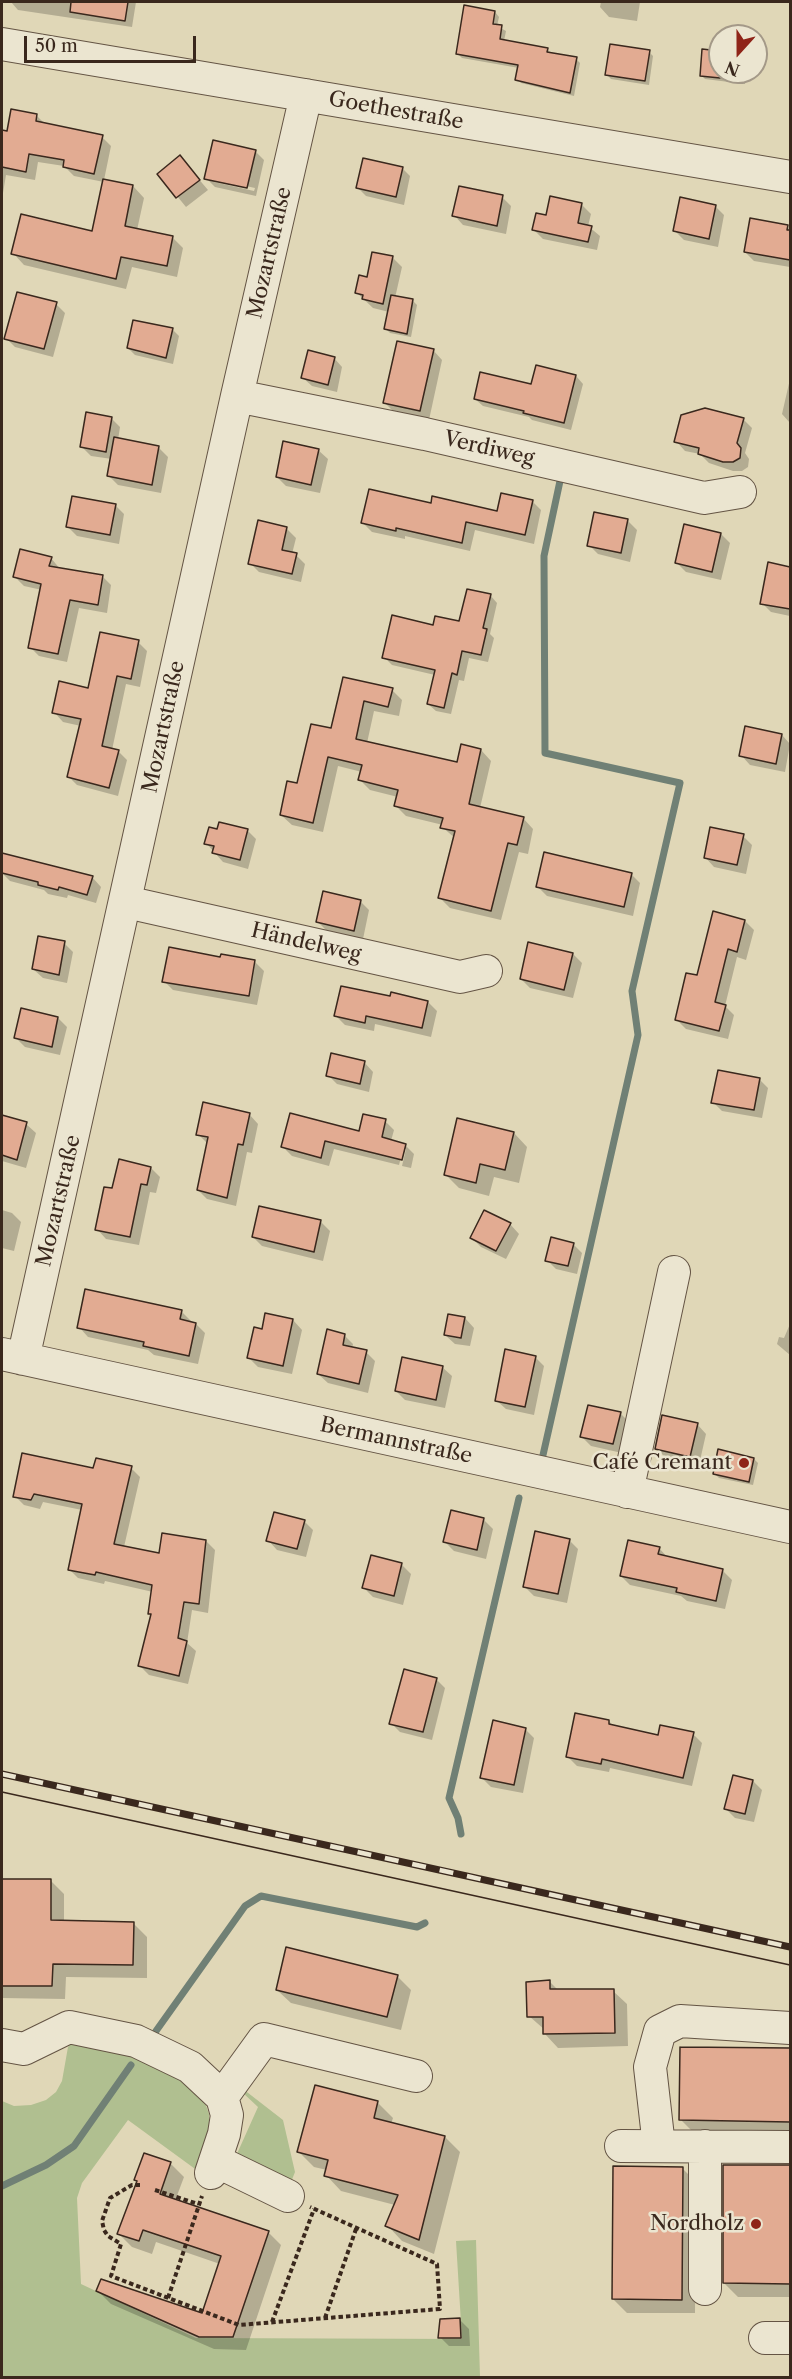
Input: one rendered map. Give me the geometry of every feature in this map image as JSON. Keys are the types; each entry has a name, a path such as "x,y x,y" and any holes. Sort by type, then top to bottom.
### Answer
{"street":[{"name":"Goethestraße","path":"2,44 790,177"},
{"name":"Mozartstraße","path":"12,1357 126,902 237,396 306,95"},
{"name":"Verdiweg","path":"237,396 425,434 704,498 740,492"},
{"name":"Händelweg","path":"126,902 460,977 486,971"},
{"path":"627,1492 674,1272"},
{"name":"Bermannstraße","path":"12,1357 790,1527"},
{"path":"659,2146 650,2067 660,2031 680,2021 790,2028"},
{"path":"13,2047 69,2027 136,2042 190,2067 222,2097 227,2115 214,2167 301,2203"},
{"path":"222,2097 264,2039 416,2076"},
{"path":"621,2146 790,2147"},
{"path":"705,2146 705,2289"}],"path":[{"path":"140,2185 132,2185 110,2198 102,2221 108,2236 121,2244 111,2276 239,2325 440,2309 437,2264 301,2203 272,2322"},
{"path":"155,2190 198,2204 168,2298"},
{"path":"325,2318 356,2229"}],"green space":[{"path":"75,2040 142,2054 202,2094 209,2114 209,2136 202,2174 128,2120 82,2183 77,2198 81,2284 196,2338 462,2339 456,2241 476,2240 480,2377 2,2378 2,2101 14,2106 31,2105 46,2100 56,2092 62,2081 68,2047"},
{"path":"243,2089 283,2120 295,2172 289,2187 236,2156 258,2107 242,2092"}],"building":[{"path":"71,2 128,2 125,21 70,12"},
{"path":"464,5 495,11 493,24 502,25 500,39 548,48 547,52 577,57 570,93 515,80 518,65 456,54"},
{"path":"610,44 650,50 645,81 605,75"},
{"path":"702,49 708,50 708,77 700,76"},
{"path":"11,109 37,114 36,121 103,135 94,174 63,167 64,160 29,154 26,172 2,167 2,130 7,131"},
{"path":"213,140 256,150 247,188 204,179"},
{"path":"180,155 200,180 176,198 157,174"},
{"path":"363,158 403,167 396,197 356,188"},
{"path":"103,179 133,185 125,226 173,236 167,266 121,257 116,279 11,254 21,214 92,231"},
{"path":"459,186 503,195 497,226 452,216"},
{"path":"550,196 582,203 578,223 592,226 588,242 532,230 536,213 546,215"},
{"path":"680,197 716,205 709,239 673,231"},
{"path":"750,218 788,225 790,260 744,252"},
{"path":"372,252 393,256 383,304 362,299 363,295 355,293 359,275 367,277"},
{"path":"17,292 57,302 44,349 4,339"},
{"path":"391,295 413,299 407,334 384,329"},
{"path":"133,320 173,328 166,358 127,348"},
{"path":"397,341 434,349 420,411 383,403"},
{"path":"308,350 335,357 328,385 301,378"},
{"path":"536,365 576,375 564,423 474,399 480,372 531,384"},
{"path":"705,408 744,418 737,443 741,448 740,458 733,462 723,462 698,454 699,448 674,442 681,415"},
{"path":"86,412 112,417 106,452 80,447"},
{"path":"114,437 159,446 152,485 107,476"},
{"path":"283,441 319,449 311,485 276,477"},
{"path":"369,489 431,503 432,496 497,511 501,493 533,500 525,535 466,522 462,543 396,528 396,531 361,523"},
{"path":"72,496 116,504 110,535 66,527"},
{"path":"594,512 628,519 621,553 587,546"},
{"path":"258,520 287,527 282,550 297,553 292,574 248,564"},
{"path":"684,524 721,533 712,572 675,563"},
{"path":"20,549 52,557 49,566 103,575 98,605 70,600 58,654 28,648 41,584 13,577"},
{"path":"768,562 790,567 790,609 760,604"},
{"path":"467,589 491,594 483,628 487,629 481,655 462,651 457,675 452,673 444,708 427,704 435,670 382,658 392,615 433,625 435,616 459,621"},
{"path":"100,632 139,640 131,679 117,676 102,746 119,750 109,788 67,777 81,719 52,713 59,681 88,688"},
{"path":"343,677 393,688 388,707 364,701 356,739 457,762 461,744 481,749 469,804 524,817 517,845 508,843 491,911 438,898 455,831 440,828 443,818 394,806 398,790 358,780 362,765 328,757 313,823 280,815 287,781 297,783 311,724 331,728"},
{"path":"745,726 782,734 776,764 739,756"},
{"path":"219,822 248,829 240,860 212,853 214,846 204,844 209,827 217,829"},
{"path":"710,827 744,834 737,865 704,858"},
{"path":"544,852 632,873 624,907 536,887"},
{"path":"2,853 93,876 87,895 59,887 58,890 38,885 38,882 2,873"},
{"path":"323,891 361,900 354,931 316,922"},
{"path":"713,911 745,920 737,952 728,949 715,1002 726,1005 719,1031 675,1020 686,973 697,975"},
{"path":"38,936 65,941 59,975 32,969"},
{"path":"528,942 573,953 564,990 520,979"},
{"path":"169,947 220,957 221,954 255,960 249,996 162,982"},
{"path":"341,986 390,996 391,992 428,1001 422,1028 366,1016 365,1023 334,1016"},
{"path":"21,1008 58,1017 52,1047 14,1038"},
{"path":"331,1053 365,1061 360,1084 326,1076"},
{"path":"718,1070 760,1078 754,1110 711,1103"},
{"path":"203,1102 250,1113 243,1145 238,1144 227,1198 197,1190 208,1137 196,1135"},
{"path":"290,1113 359,1131 363,1114 386,1119 382,1137 406,1144 402,1160 325,1141 321,1158 281,1147"},
{"path":"2,1115 27,1122 17,1160 2,1155"},
{"path":"457,1118 514,1132 505,1170 480,1164 476,1183 444,1175"},
{"path":"119,1159 151,1167 147,1185 141,1184 130,1237 95,1230 104,1187 112,1188"},
{"path":"259,1206 321,1220 314,1252 252,1237"},
{"path":"484,1210 511,1223 496,1251 470,1238"},
{"path":"551,1237 574,1243 568,1266 545,1261"},
{"path":"85,1289 182,1310 180,1319 196,1323 189,1356 143,1346 144,1342 77,1328"},
{"path":"265,1313 293,1319 283,1366 247,1358 254,1327 262,1329"},
{"path":"448,1314 465,1317 461,1338 444,1335"},
{"path":"327,1329 345,1334 343,1345 367,1350 359,1384 317,1374"},
{"path":"505,1349 536,1356 525,1407 495,1401"},
{"path":"402,1357 443,1366 436,1400 395,1391"},
{"path":"588,1405 621,1412 613,1444 580,1437"},
{"path":"662,1415 698,1423 690,1457 655,1449"},
{"path":"718,1449 754,1458 749,1482 713,1474"},
{"path":"22,1453 93,1468 96,1458 132,1466 114,1544 159,1553 162,1533 206,1540 199,1604 184,1602 178,1638 187,1641 179,1676 138,1666 151,1614 148,1614 152,1585 96,1572 95,1575 68,1570 82,1504 34,1494 31,1500 13,1497"},
{"path":"451,1510 484,1518 477,1550 443,1542"},
{"path":"274,1512 305,1520 297,1549 266,1541"},
{"path":"535,1531 570,1539 558,1594 523,1587"},
{"path":"628,1540 660,1547 658,1554 723,1569 716,1601 676,1592 677,1588 620,1576"},
{"path":"371,1555 402,1563 394,1596 362,1588"},
{"path":"404,1669 437,1678 423,1732 389,1724"},
{"path":"575,1713 609,1720 609,1724 658,1735 660,1725 694,1732 683,1778 602,1759 601,1764 566,1757"},
{"path":"493,1720 526,1728 514,1785 480,1778"},
{"path":"733,1775 753,1780 745,1814 724,1809"},
{"path":"2,1879 51,1879 51,1920 134,1922 133,1965 53,1964 52,1986 2,1986"},
{"path":"286,1947 398,1975 387,2017 276,1990"},
{"path":"550,1980 550,1989 614,1989 615,2033 543,2034 543,2017 527,2017 526,1982"},
{"path":"680,2047 790,2048 790,2122 679,2120"},
{"path":"315,2085 378,2101 374,2118 445,2136 419,2240 385,2226 398,2195 324,2176 328,2160 297,2152"},
{"path":"144,2153 171,2162 160,2194 269,2231 233,2337 199,2337 96,2291 101,2279 202,2313 221,2256 143,2230 139,2241 117,2234 137,2181 134,2180"},
{"name":"Nordholz","path":"723,2165 790,2165 790,2284 723,2283"},
{"path":"613,2166 683,2167 682,2300 612,2299"},
{"path":"460,2318 461,2338 438,2338 440,2319"}],"waterway":[{"path":"543,1455 638,1035 632,991 680,783 545,753 544,556 560,481"},
{"path":"461,1834 458,1818 449,1798 519,1498"},
{"path":"156,2031 245,1906 261,1896 417,1927 425,1923"},
{"path":"2,2186 46,2165 74,2146 131,2065"}],"tram line":[{"path":"2,1792 790,1965"}],"railway":[{"path":"2,1774 790,1947"}],"place":[{"name":"Café Cremant","path":"744,1463"},
{"name":"Nordholz","path":"756,2224"}]}
